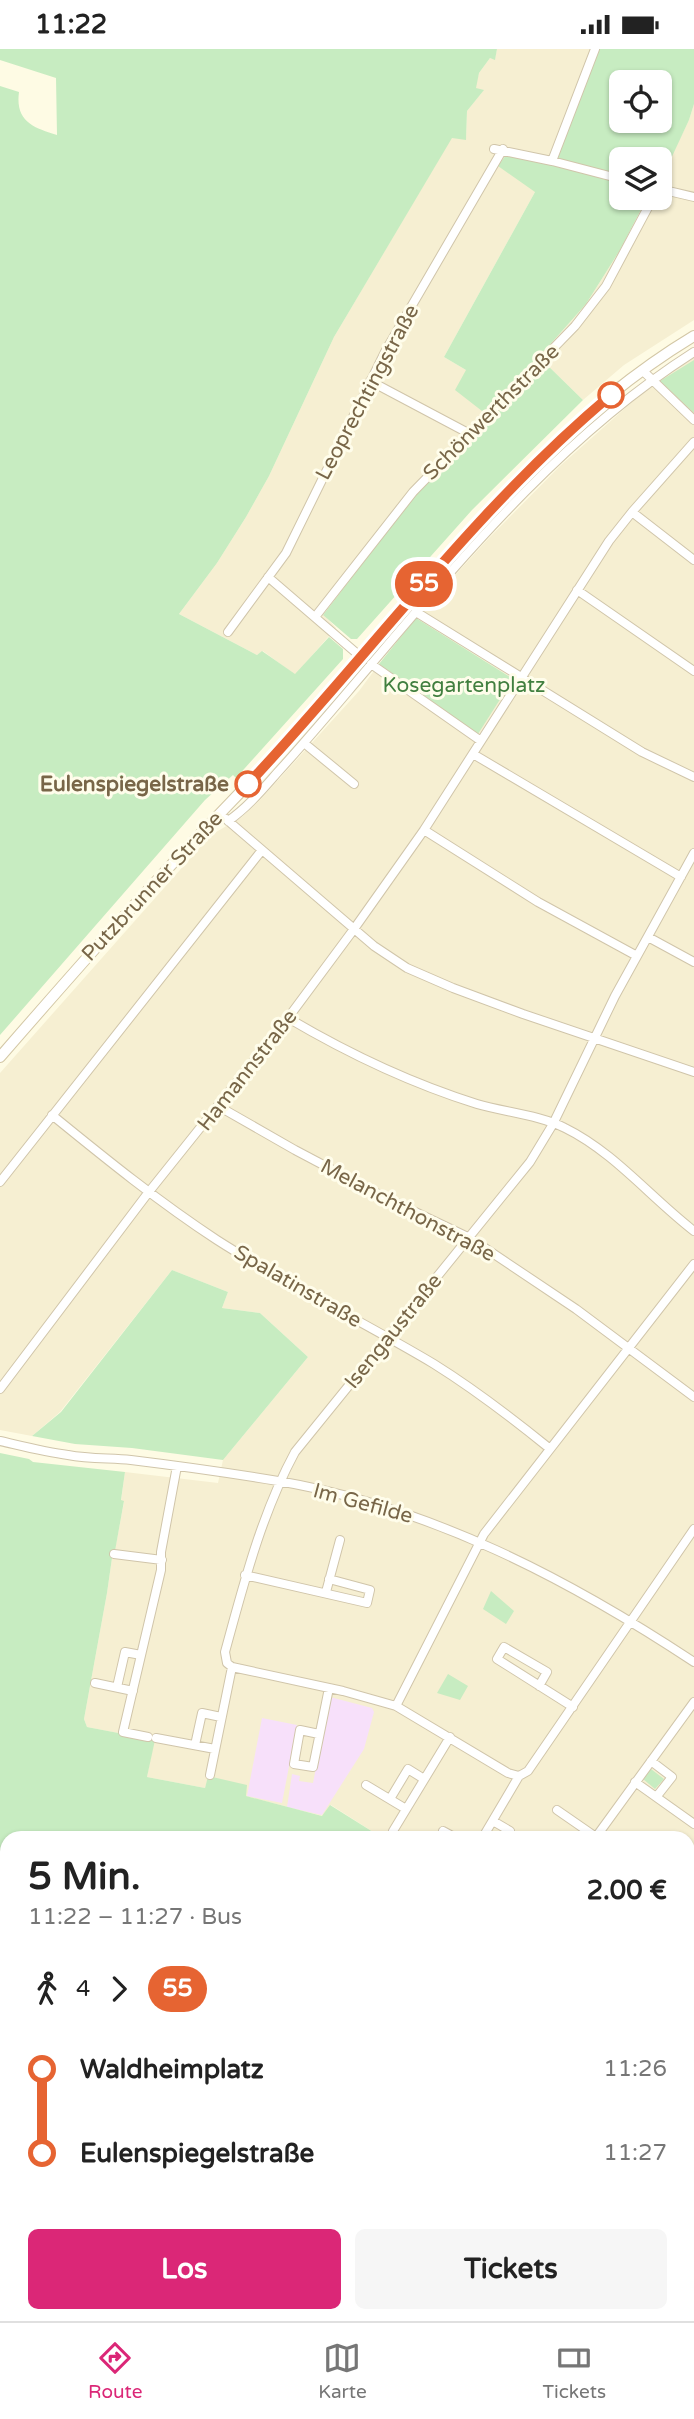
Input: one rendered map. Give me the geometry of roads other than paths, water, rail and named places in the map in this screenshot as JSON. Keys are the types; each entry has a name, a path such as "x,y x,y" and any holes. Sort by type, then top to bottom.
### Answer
{"main road":[{"name":"Putzbrunner Straße","path":"0,1057 69,976 224,817 442,562 517,481 568,432 642,370 694,336"}],"street":[{"path":"595,49 552,161 609,176"},
{"name":"Leoprechtingstraße","path":"228,632 286,553 370,381 499,149 552,161"},
{"path":"672,192 694,197"},
{"name":"Schönwerthstraße","path":"315,617 413,492 584,316 625,253 647,210"},
{"name":"Putzbrunner Straße","path":"224,817 238,814 264,787 481,537 566,451 650,379 694,352"},
{"path":"642,370 694,420"},
{"path":"370,381 470,433"},
{"path":"371,664 481,741 577,590 632,512 694,443"},
{"path":"632,512 694,560"},
{"path":"268,577 361,657"},
{"path":"577,590 694,671"},
{"path":"416,612 642,752 694,777"},
{"name":"Hamannstraße","path":"0,1389 148,1193 288,1018 425,830 481,741"},
{"path":"304,743 354,784"},
{"path":"473,754 681,877"},
{"path":"224,817 354,929 407,968 453,988 694,1072"},
{"path":"425,830 538,902 637,956"},
{"path":"0,1182 262,850"},
{"name":"Isengaustraße","path":"210,1775 232,1667 227,1663 225,1652 245,1576 280,1481 295,1452 530,1162 553,1124 637,956 681,877 691,867 694,853"},
{"path":"648,937 694,962"},
{"path":"288,1018 331,1044 393,1074 478,1104 565,1128 603,1153 694,1231"},
{"name":"Melanchthonstraße","path":"218,1106 304,1155 470,1238 523,1272 694,1397"},
{"name":"Spalatinstraße","path":"52,1115 148,1193 252,1261 456,1378 513,1418 549,1448"},
{"path":"396,1706 484,1534 694,1264"},
{"name":"Im Gefilde","path":"0,1441 70,1455 177,1466 280,1481 387,1507 480,1542 534,1567 630,1621 694,1662"},
{"path":"177,1466 161,1552 162,1560 123,1732 215,1749"},
{"path":"487,1831 519,1776 528,1770 573,1707 694,1529"},
{"path":"326,1592 340,1540"},
{"path":"114,1554 162,1560"},
{"path":"245,1576 367,1603 370,1590 329,1579"},
{"path":"539,1686 547,1672 504,1647 497,1659 539,1686 573,1707"},
{"path":"117,1687 124,1652 142,1655"},
{"path":"232,1667 396,1706 508,1773 519,1776"},
{"path":"96,1683 133,1691"},
{"path":"319,1734 300,1730 294,1764 313,1767 329,1688"},
{"path":"600,1831 694,1702"},
{"path":"195,1745 202,1713 220,1717"},
{"path":"393,1831 450,1737"},
{"path":"651,1761 672,1777 657,1797"},
{"path":"390,1799 408,1769 424,1779"},
{"path":"635,1781 694,1824"},
{"path":"366,1785 406,1809"},
{"path":"557,1810 587,1831"},
{"path":"493,1821 510,1831"}],"place":[{"name":"Eulenspiegelstraße","path":"248,784"}],"park label":[{"name":"Kosegartenplatz","path":"464,685"}]}
